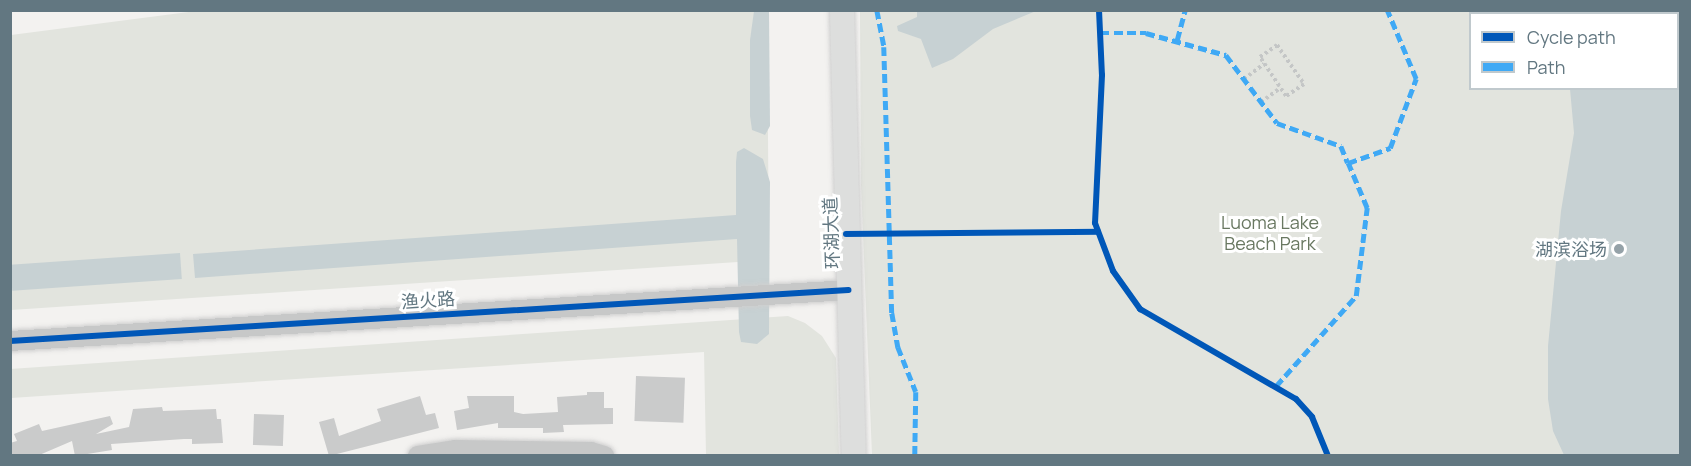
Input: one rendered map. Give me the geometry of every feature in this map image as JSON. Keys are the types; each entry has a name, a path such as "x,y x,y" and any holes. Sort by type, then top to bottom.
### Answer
{"main road":[{"name":"环湖大道","path":"842,10 854,456"}],"street":[{"name":"渔火路","path":"10,341 848,290"},
{"path":"418,456 466,450 591,452 604,456"}],"path":[{"path":"1277,45 1304,84 1286,96 1280,88 1260,57 1277,45"},
{"path":"1244,79 1264,64"},
{"path":"1261,102 1280,88"}],"green space":[{"path":"204,10 767,11 769,260 11,310 11,35"},
{"name":"Luoma Lake Beach Park","path":"860,11 1680,11 1680,455 872,455 861,185"},
{"path":"788,316 805,323 822,336 836,358 839,455 706,455 704,352 11,398 10,369"}],"shaded area":[{"path":"917,10 1036,11 993,29 953,59 932,68 921,39 898,31 897,26 917,17"},
{"path":"754,11 769,11 770,126 765,135 752,130 750,116 750,40"},
{"name":"湖滨浴场","path":"1560,11 1680,11 1680,455 1564,455 1553,431 1548,399 1548,346 1561,211 1574,133 1570,90 1679,90 1679,12"},
{"path":"744,148 763,159 770,182 769,334 757,344 741,342 739,332 737,239 195,278 193,254 736,215 737,152"},
{"path":"180,253 182,279 12,291 10,265"}],"building":[{"path":"636,376 685,378 683,423 634,421"},
{"path":"587,392 604,392 604,408 613,408 613,424 563,425 564,432 543,433 543,428 498,428 498,423 457,430 454,411 469,408 467,396 514,396 514,412 523,414 558,412 557,397 587,395"},
{"path":"420,396 426,415 435,413 439,428 329,456 319,422 334,418 339,436 381,421 377,409"},
{"path":"162,407 163,411 216,409 217,419 221,419 223,443 192,444 192,439 184,439 111,444 112,450 75,456 72,441 37,456 10,456 10,443 17,441 14,434 39,424 42,431 110,416 113,424 96,434 129,427 133,409"},
{"path":"254,414 284,415 283,446 253,445"}],"marked path":[{"path":"877,10 884,47 892,313 898,347 916,392 915,456"},
{"path":"1177,40 1185,10"},
{"path":"1100,33 1146,33 1226,55 1277,123 1341,146 1348,163 1390,148 1416,79 1387,10"},
{"path":"1276,386 1356,296 1367,208 1348,163"}],"cycle path":[{"path":"1099,10 1102,75 1095,223 1113,271 1140,309 1296,399 1312,417 1328,456"},
{"path":"846,234 1098,232"},
{"path":"10,341 848,290"}],"place":[{"name":"湖滨浴场","path":"1619,249"}]}
